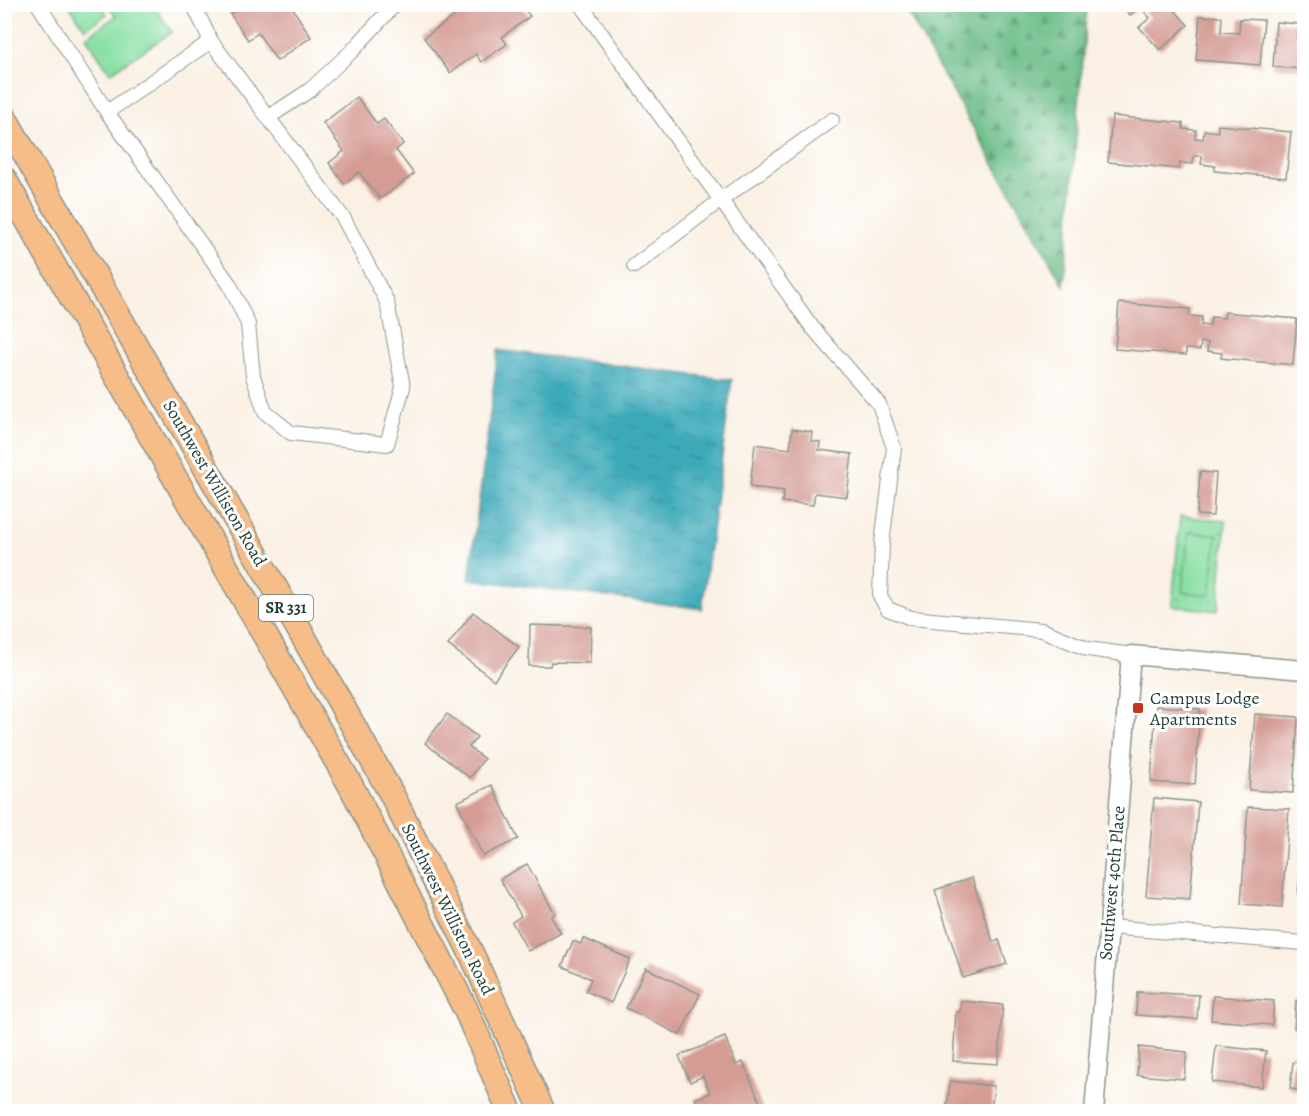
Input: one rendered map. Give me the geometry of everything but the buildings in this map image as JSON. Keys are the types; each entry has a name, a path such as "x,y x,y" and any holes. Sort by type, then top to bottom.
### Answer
{"highway":[{"name":"Southwest Williston Road","path":"4,117 392,795 473,957 543,1112"},
{"name":"Southwest Williston Road","path":"4,179 351,786 466,1010 510,1112"}],"street":[{"path":"38,4 107,112 230,285 248,324 253,376 265,412 291,433 387,444 403,387 387,302 344,219 211,40 193,4"},
{"path":"269,117 310,90 353,50 395,4"},
{"path":"580,4 812,327 879,404 894,448 882,543 880,586 880,596 888,609 912,618 1042,630 1088,649 1131,656 1305,670"},
{"path":"107,112 211,40"},
{"path":"634,266 832,120"},
{"name":"Southwest 40th Place","path":"1094,1112 1131,656"},
{"path":"1109,927 1305,943"}],"green space":[{"path":"69,5 100,5 107,14 85,29"},
{"path":"108,5 153,5 172,32 110,73 86,37 116,16"},
{"path":"903,5 1087,5 1064,286"},
{"path":"1180,516 1226,521 1218,611 1172,606"},
{"path":"1189,532 1217,535 1210,595 1182,592"}],"water":[{"path":"498,350 732,380 702,609 469,579"}],"place":[{"name":"Campus Lodge Apartments","path":"1138,708"}]}
